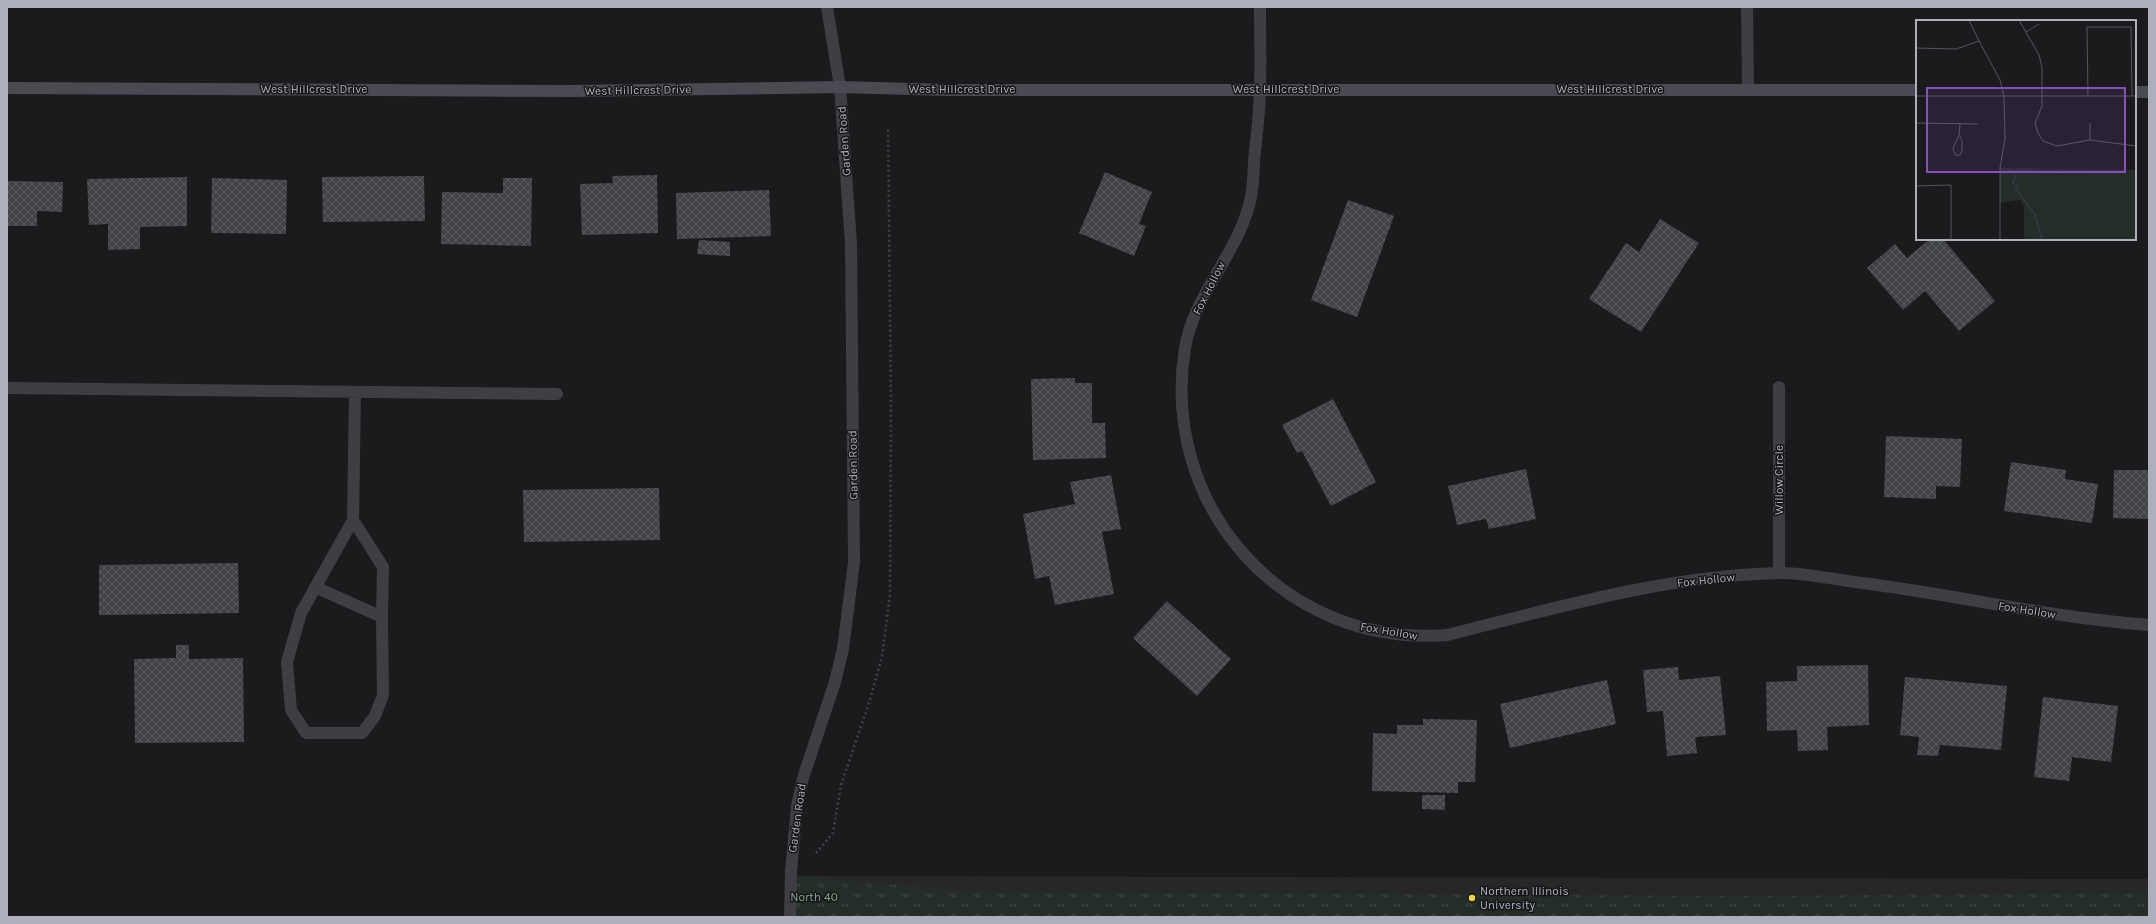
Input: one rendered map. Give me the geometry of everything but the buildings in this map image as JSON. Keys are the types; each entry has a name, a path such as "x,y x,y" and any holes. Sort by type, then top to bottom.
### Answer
{"street":[{"name":"Garden Road","path":"790,917 791,871 797,806 803,778 835,682 843,649 854,562 851,244 840,87 826,7"},
{"name":"Fox Hollow","path":"1260,7 1260,88 1251,197 1233,243 1197,309 1185,346 1180,389 1184,429 1192,464 1206,498 1225,530 1265,577 1296,600 1324,614 1365,629 1420,637 1447,635 1629,590 1697,580 1779,573 1914,590 1965,600 2099,621 2149,625"},
{"path":"1747,7 1748,90"},
{"name":"West Hillcrest Drive","path":"7,88 573,91 840,87 948,90 1260,88 1916,90"},
{"path":"2136,92 2149,92"},
{"name":"Willow Circle","path":"1779,387 1779,573"},
{"path":"7,388 557,394"},
{"path":"353,520 383,566 383,695 375,716 362,733 306,734 291,710 287,662 300,613 353,520 355,392"},
{"path":"315,587 382,617"}],"shaded area":[{"name":"North 40","path":"795,876 2149,879 2149,917 794,917"}],"green space":[{"name":"North 40","path":"795,876 966,891 1729,896 2149,893 2149,917 795,917"}],"place":[{"name":"Northern Illinois University","path":"1472,898"}]}
